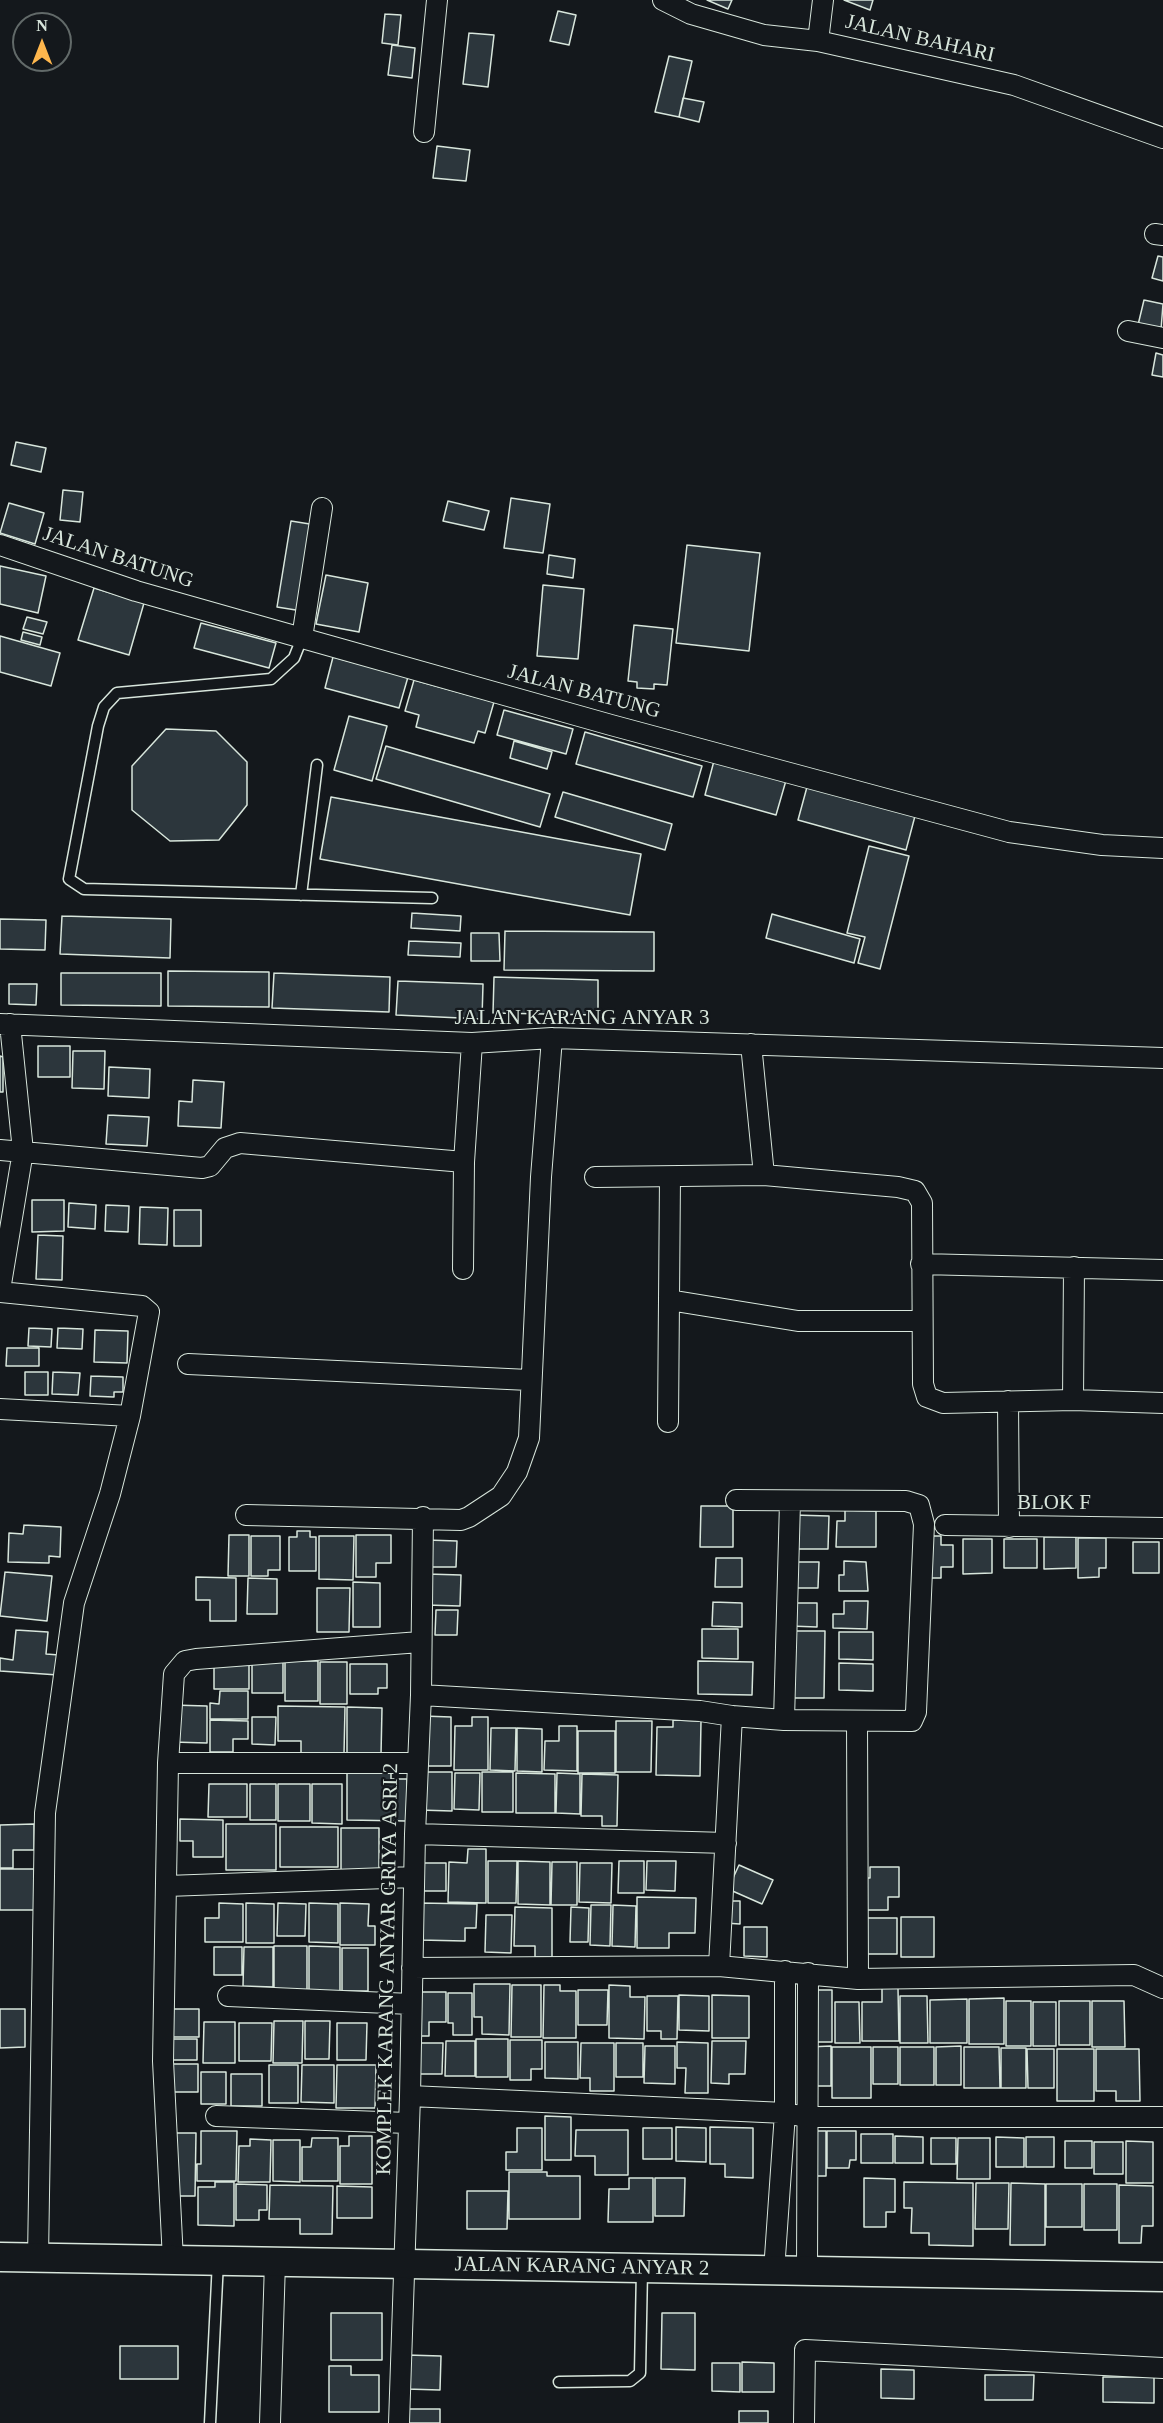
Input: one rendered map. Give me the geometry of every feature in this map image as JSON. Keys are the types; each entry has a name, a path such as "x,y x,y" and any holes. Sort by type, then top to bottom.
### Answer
{"street":[{"path":"424,132 437,0"},
{"name":"JALAN BAHARI","path":"663,0 691,14 764,35 818,41 1014,85 1163,138"},
{"path":"818,41 823,0"},
{"path":"1128,331 1163,338"},
{"path":"302,638 322,508"},
{"name":"JALAN BATUNG","path":"0,545 136,591 611,725 1009,832 1102,846 1163,848"},
{"path":"5,1024 22,1151 0,1291 142,1306 149,1312 130,1416 110,1494 74,1603 45,1813 38,2258"},
{"name":"JALAN KARANG ANYAR 3","path":"5,1024 472,1043 552,1038 1163,1058"},
{"path":"246,1515 423,1517 461,1520 470,1517 501,1496 517,1472 529,1438 530,1380 552,1038"},
{"path":"463,1269 464,1162 472,1043"},
{"path":"751,1044 764,1175"},
{"path":"0,1150 202,1168 210,1166 225,1148 240,1143 464,1162"},
{"path":"595,1177 764,1175 898,1186 915,1191 922,1203 923,1384 927,1397 943,1403 1073,1400 1163,1403"},
{"path":"668,1422 670,1177"},
{"path":"921,1263 1163,1270"},
{"path":"1073,1400 1074,1267"},
{"path":"669,1300 798,1321 922,1321"},
{"path":"188,1364 530,1380"},
{"path":"1008,1401 1009,1527"},
{"path":"0,1409 130,1416"},
{"path":"421,1695 700,1711 784,1720 912,1721 916,1712 924,1524 919,1505 906,1501 736,1500"},
{"path":"784,1720 790,1502"},
{"name":"KOMPLEK KARANG ANYAR GRIYA ASRI 2","path":"399,2423 410,2096 417,1763 421,1695 423,1517"},
{"name":"BLOK F","path":"945,1525 1163,1528"},
{"path":"174,2260 163,2061 168,1763 174,1674 185,1661 196,1659 420,1642"},
{"path":"719,1966 732,1716"},
{"path":"857,1721 858,1979"},
{"path":"168,1763 417,1763"},
{"path":"415,1834 726,1844"},
{"path":"167,1886 414,1877"},
{"path":"412,1968 719,1966 858,1979 1134,1975 1163,1988"},
{"path":"774,2271 785,2114 785,1971"},
{"path":"807,2271 808,1973"},
{"path":"228,1996 411,2004"},
{"path":"410,2096 785,2114 806,2117 1163,2117"},
{"path":"216,2116 408,2123"},
{"name":"JALAN KARANG ANYAR 2","path":"0,2257 1163,2277"},
{"path":"270,2423 275,2262"},
{"path":"804,2423 805,2350 1163,2368"}],"lane":[{"path":"302,638 294,658 271,679 117,693 104,707 98,726 69,879 84,890 432,898"},
{"path":"301,895 317,765"},
{"path":"210,2423 218,2261"},
{"path":"559,2382 630,2380 640,2373 642,2268"}],"building":[{"path":"707,0 732,0 728,9"},
{"path":"844,0 873,0 870,10"},
{"path":"558,11 576,15 569,45 550,41"},
{"path":"385,14 401,15 398,45 382,43"},
{"path":"469,33 494,35 488,87 463,84"},
{"path":"392,45 415,48 412,78 388,75"},
{"path":"669,56 692,61 679,117 655,112"},
{"path":"683,98 704,102 699,122 679,117"},
{"path":"437,146 470,150 466,181 433,178"},
{"path":"1158,256 1163,257 1163,281 1152,278"},
{"path":"1144,300 1163,304 1161,330 1138,325"},
{"path":"1156,353 1163,355 1163,377 1152,375"},
{"path":"16,442 46,448 41,472 11,465"},
{"path":"63,490 83,492 80,522 60,520"},
{"path":"511,498 550,504 543,553 504,548"},
{"path":"448,501 489,511 484,530 443,521"},
{"path":"9,503 44,513 35,544 0,533"},
{"path":"291,521 316,525 302,611 277,607"},
{"path":"687,545 760,553 749,651 676,643"},
{"path":"549,555 575,559 573,578 547,574"},
{"path":"0,566 46,576 38,613 0,604"},
{"path":"326,575 368,583 359,632 316,624"},
{"path":"543,585 584,589 578,659 537,656"},
{"path":"94,588 144,603 129,655 78,640"},
{"path":"27,617 47,622 43,634 23,629"},
{"path":"201,623 276,643 269,668 194,648"},
{"path":"634,625 673,629 667,685 654,684 654,689 637,688 637,682 628,681"},
{"path":"23,632 42,637 40,645 21,640"},
{"path":"0,636 60,653 51,686 0,672"},
{"path":"333,657 408,677 399,708 325,688"},
{"path":"414,680 494,702 485,733 478,731 474,743 416,727 419,715 405,711"},
{"path":"504,710 573,729 566,754 497,735"},
{"path":"349,716 387,726 372,781 334,770"},
{"path":"166,729 216,731 247,762 247,805 219,840 170,841 132,810 132,766"},
{"path":"585,732 702,766 693,797 576,764"},
{"path":"514,741 552,752 547,769 510,758"},
{"path":"386,746 550,794 540,827 376,779"},
{"path":"715,757 787,777 776,815 705,795"},
{"path":"807,787 915,816 906,850 798,820"},
{"path":"563,792 672,824 665,850 555,817"},
{"path":"331,797 641,854 630,915 320,859"},
{"path":"869,846 909,856 880,969 858,963 865,937 847,933"},
{"path":"412,913 461,916 460,931 411,928"},
{"path":"772,914 860,939 854,963 766,938"},
{"path":"62,916 171,919 170,958 60,954"},
{"path":"0,919 46,920 45,950 0,949"},
{"path":"505,931 654,932 654,971 504,970"},
{"path":"471,933 499,933 500,961 471,961"},
{"path":"409,941 461,943 460,957 408,955"},
{"path":"168,971 269,972 269,1007 168,1006"},
{"path":"61,973 161,973 161,1006 61,1005"},
{"path":"274,973 390,977 389,1012 272,1008"},
{"path":"494,977 598,980 598,1015 493,1013"},
{"path":"398,981 483,984 482,1019 396,1015"},
{"path":"9,984 37,984 36,1005 9,1004"},
{"path":"38,1046 70,1046 70,1077 38,1077"},
{"path":"73,1051 105,1051 104,1089 72,1088"},
{"path":"0,1056 3,1057 3,1092 0,1092"},
{"path":"109,1067 150,1069 149,1098 108,1096"},
{"path":"193,1080 224,1082 221,1128 178,1126 179,1101 192,1102"},
{"path":"108,1115 149,1117 147,1146 106,1144"},
{"path":"32,1200 64,1200 64,1231 32,1232"},
{"path":"69,1203 96,1205 95,1229 68,1227"},
{"path":"106,1205 129,1206 128,1232 105,1231"},
{"path":"140,1207 168,1208 167,1245 139,1244"},
{"path":"174,1210 201,1210 201,1246 174,1246"},
{"path":"38,1235 63,1236 62,1280 36,1279"},
{"path":"29,1328 52,1329 51,1347 28,1346"},
{"path":"58,1328 83,1329 82,1349 57,1348"},
{"path":"95,1330 128,1331 127,1363 94,1362"},
{"path":"7,1348 39,1348 39,1366 6,1366"},
{"path":"25,1372 48,1372 48,1395 25,1395"},
{"path":"53,1372 80,1373 78,1395 52,1394"},
{"path":"91,1376 123,1377 123,1392 114,1392 114,1397 90,1396"},
{"path":"701,1506 733,1506 733,1547 700,1547"},
{"path":"845,1510 876,1511 876,1547 836,1547 837,1521 845,1521"},
{"path":"793,1515 829,1516 828,1549 792,1549"},
{"path":"24,1525 61,1527 60,1557 49,1556 49,1563 8,1562 9,1533 23,1534"},
{"path":"297,1531 310,1531 310,1537 316,1537 316,1571 289,1571 289,1537 297,1537"},
{"path":"229,1535 249,1535 249,1576 228,1576"},
{"path":"356,1535 391,1535 391,1563 376,1563 376,1577 356,1577"},
{"path":"251,1536 280,1536 280,1570 268,1570 268,1576 251,1576"},
{"path":"319,1536 354,1536 353,1580 319,1579"},
{"path":"924,1536 941,1536 941,1545 953,1545 953,1567 941,1567 941,1578 925,1578"},
{"path":"1044,1537 1076,1537 1076,1568 1044,1569"},
{"path":"1078,1538 1106,1538 1106,1568 1099,1568 1099,1577 1078,1578"},
{"path":"963,1539 992,1539 992,1573 963,1574"},
{"path":"1004,1539 1037,1539 1037,1568 1004,1568"},
{"path":"427,1540 457,1541 456,1567 426,1567"},
{"path":"1133,1542 1159,1542 1159,1573 1133,1573"},
{"path":"716,1558 742,1558 742,1587 715,1587"},
{"path":"844,1561 866,1562 868,1591 839,1591 839,1575 844,1575"},
{"path":"791,1562 819,1562 818,1588 791,1588"},
{"path":"5,1572 52,1576 47,1621 0,1616"},
{"path":"427,1574 461,1575 460,1606 426,1605"},
{"path":"196,1577 236,1578 236,1621 210,1621 210,1600 196,1600"},
{"path":"248,1578 277,1579 277,1614 247,1614"},
{"path":"353,1582 380,1583 380,1627 353,1627"},
{"path":"317,1588 350,1588 349,1632 317,1632"},
{"path":"844,1601 868,1601 867,1629 833,1628 833,1614 844,1614"},
{"path":"713,1602 742,1603 742,1627 712,1626"},
{"path":"790,1603 817,1603 817,1627 790,1626"},
{"path":"436,1610 458,1610 457,1635 435,1635"},
{"path":"702,1629 738,1629 738,1659 702,1658"},
{"path":"16,1630 48,1632 46,1654 59,1655 58,1675 0,1671 0,1658 13,1660"},
{"path":"791,1631 825,1631 824,1698 790,1698"},
{"path":"839,1632 873,1632 873,1660 839,1659"},
{"path":"285,1661 318,1661 318,1701 285,1701"},
{"path":"698,1661 753,1662 752,1695 698,1694"},
{"path":"214,1662 249,1662 249,1689 214,1689"},
{"path":"252,1662 283,1662 283,1693 252,1693"},
{"path":"320,1662 347,1662 347,1704 320,1704"},
{"path":"839,1663 873,1664 873,1691 839,1690"},
{"path":"350,1664 387,1664 387,1688 378,1688 378,1694 350,1694"},
{"path":"220,1691 248,1691 248,1719 210,1719 210,1703 219,1704"},
{"path":"172,1705 207,1706 207,1743 172,1742"},
{"path":"278,1706 345,1707 344,1754 301,1753 301,1741 278,1741"},
{"path":"347,1707 382,1708 381,1755 347,1754"},
{"path":"423,1716 451,1717 451,1766 423,1766"},
{"path":"252,1717 276,1717 275,1745 252,1744"},
{"path":"472,1717 488,1717 488,1770 454,1770 455,1726 472,1726"},
{"path":"210,1720 248,1721 248,1739 233,1739 233,1752 210,1752"},
{"path":"673,1720 701,1721 700,1776 656,1775 657,1727 673,1727"},
{"path":"616,1721 652,1721 651,1772 616,1772"},
{"path":"559,1726 577,1726 577,1771 544,1770 545,1741 559,1741"},
{"path":"491,1728 516,1728 515,1771 490,1770"},
{"path":"517,1728 542,1729 542,1772 517,1771"},
{"path":"578,1731 615,1731 615,1773 578,1773"},
{"path":"347,1772 391,1773 391,1779 407,1779 407,1821 347,1820"},
{"path":"418,1772 452,1772 452,1811 418,1810"},
{"path":"482,1772 513,1772 513,1812 482,1812"},
{"path":"455,1773 480,1773 479,1810 454,1809"},
{"path":"516,1773 555,1774 555,1813 516,1813"},
{"path":"557,1773 580,1774 580,1814 556,1813"},
{"path":"582,1774 618,1775 617,1826 602,1826 602,1816 581,1816"},
{"path":"209,1784 247,1784 247,1817 208,1817"},
{"path":"250,1784 276,1784 276,1820 250,1820"},
{"path":"278,1784 310,1784 310,1821 278,1821"},
{"path":"312,1784 342,1784 342,1824 312,1823"},
{"path":"180,1819 223,1820 223,1857 193,1857 193,1841 180,1841"},
{"path":"34,1824 34,1850 13,1850 13,1868 0,1868 0,1825"},
{"path":"226,1824 276,1824 276,1870 226,1870"},
{"path":"280,1827 338,1827 338,1867 280,1867"},
{"path":"341,1828 379,1828 379,1871 341,1870"},
{"path":"468,1849 486,1849 486,1903 448,1902 449,1862 467,1863"},
{"path":"488,1861 517,1861 516,1903 488,1903"},
{"path":"518,1861 550,1862 550,1905 518,1904"},
{"path":"619,1861 644,1861 644,1893 618,1893"},
{"path":"647,1861 676,1861 675,1891 646,1890"},
{"path":"552,1862 577,1862 577,1905 551,1905"},
{"path":"418,1863 446,1863 446,1891 418,1891"},
{"path":"580,1863 612,1863 611,1903 579,1902"},
{"path":"739,1865 773,1880 762,1904 728,1889"},
{"path":"870,1867 899,1867 899,1897 888,1897 888,1910 859,1910 859,1878 870,1878"},
{"path":"0,1869 34,1869 34,1910 0,1910"},
{"path":"637,1897 696,1898 695,1933 669,1933 669,1948 637,1948"},
{"path":"724,1901 740,1901 740,1924 724,1923"},
{"path":"219,1903 243,1904 243,1942 205,1942 205,1918 219,1918"},
{"path":"246,1903 274,1904 274,1943 246,1943"},
{"path":"278,1903 306,1904 305,1936 277,1936"},
{"path":"309,1903 338,1904 338,1943 309,1942"},
{"path":"340,1903 369,1904 368,1926 375,1926 375,1945 340,1945"},
{"path":"419,1903 477,1904 476,1928 465,1928 465,1941 419,1940"},
{"path":"591,1905 611,1905 610,1946 590,1945"},
{"path":"613,1905 636,1906 635,1947 612,1946"},
{"path":"515,1907 552,1908 552,1957 535,1957 535,1946 514,1946"},
{"path":"571,1907 589,1908 588,1942 570,1942"},
{"path":"486,1915 512,1915 511,1953 485,1952"},
{"path":"901,1917 934,1917 934,1957 901,1957"},
{"path":"863,1918 897,1918 897,1954 863,1954"},
{"path":"744,1927 767,1927 767,1957 744,1956"},
{"path":"274,1946 307,1946 307,1991 274,1990"},
{"path":"309,1946 340,1947 340,1992 309,1992"},
{"path":"214,1947 242,1947 242,1975 214,1975"},
{"path":"244,1947 273,1947 273,1987 243,1986"},
{"path":"342,1948 368,1948 368,1991 342,1991"},
{"path":"474,1984 510,1984 509,2035 482,2034 482,2017 474,2017"},
{"path":"512,1985 541,1985 541,2037 511,2037"},
{"path":"544,1985 560,1985 560,1991 576,1991 576,2038 543,2038"},
{"path":"609,1985 630,1986 630,1997 645,1997 644,2039 609,2038"},
{"path":"882,1988 898,1988 899,2041 862,2041 862,2002 882,2002"},
{"path":"578,1990 608,1990 607,2025 578,2025"},
{"path":"809,1990 832,1990 832,2042 809,2042"},
{"path":"414,1992 446,1992 446,2022 429,2022 429,2036 414,2036"},
{"path":"448,1993 472,1993 472,2035 453,2035 453,2023 448,2023"},
{"path":"679,1995 709,1996 709,2031 679,2030"},
{"path":"712,1995 749,1996 749,2038 712,2038"},
{"path":"647,1996 678,1996 677,2039 661,2039 661,2031 647,2031"},
{"path":"900,1996 927,1996 928,2043 900,2043"},
{"path":"1004,1998 1004,2044 969,2044 969,1999"},
{"path":"967,1999 967,2043 930,2043 930,2000"},
{"path":"1006,2001 1031,2001 1031,2046 1006,2046"},
{"path":"1059,2001 1090,2001 1090,2045 1059,2045"},
{"path":"1092,2001 1124,2001 1125,2047 1092,2047"},
{"path":"835,2002 859,2002 860,2043 835,2043"},
{"path":"1033,2002 1056,2002 1056,2046 1033,2046"},
{"path":"0,2009 25,2009 25,2047 0,2048"},
{"path":"166,2009 199,2009 199,2037 166,2037"},
{"path":"274,2021 303,2021 302,2063 273,2063"},
{"path":"305,2021 330,2021 329,2059 305,2059"},
{"path":"204,2022 235,2022 235,2063 203,2063"},
{"path":"239,2023 272,2023 271,2061 239,2061"},
{"path":"337,2023 367,2023 366,2060 337,2060"},
{"path":"168,2039 197,2039 197,2060 168,2060"},
{"path":"476,2039 508,2039 508,2077 476,2077"},
{"path":"510,2040 542,2040 542,2069 531,2069 531,2080 510,2080"},
{"path":"446,2041 475,2041 475,2076 445,2076"},
{"path":"712,2041 746,2041 745,2074 729,2074 729,2084 711,2083"},
{"path":"545,2042 578,2042 578,2079 545,2078"},
{"path":"677,2042 708,2043 708,2093 685,2093 686,2068 677,2068"},
{"path":"414,2043 443,2043 442,2074 413,2074"},
{"path":"581,2043 614,2043 614,2091 590,2091 590,2078 580,2078"},
{"path":"616,2043 643,2043 643,2077 616,2077"},
{"path":"645,2046 675,2046 675,2084 644,2083"},
{"path":"831,2046 831,2086 808,2086 808,2047"},
{"path":"961,2046 961,2085 936,2085 936,2047"},
{"path":"832,2047 871,2047 871,2098 832,2098"},
{"path":"873,2047 898,2047 898,2084 873,2084"},
{"path":"900,2047 934,2047 934,2085 900,2085"},
{"path":"964,2047 999,2047 1000,2088 964,2088"},
{"path":"1001,2048 1026,2048 1026,2088 1001,2088"},
{"path":"1027,2049 1054,2049 1054,2088 1028,2088"},
{"path":"1057,2049 1094,2049 1094,2101 1057,2101"},
{"path":"1096,2049 1139,2049 1140,2101 1116,2101 1116,2091 1096,2091"},
{"path":"169,2064 198,2064 198,2092 169,2092"},
{"path":"269,2065 298,2065 298,2103 269,2103"},
{"path":"302,2065 334,2065 334,2103 301,2102"},
{"path":"337,2065 376,2065 375,2108 336,2108"},
{"path":"201,2072 226,2072 226,2104 201,2104"},
{"path":"231,2074 262,2074 262,2106 231,2106"},
{"path":"545,2116 571,2117 571,2160 545,2160"},
{"path":"676,2127 706,2128 706,2162 676,2161"},
{"path":"710,2127 753,2128 753,2178 725,2177 725,2164 710,2164"},
{"path":"517,2128 542,2128 542,2170 506,2170 506,2152 517,2152"},
{"path":"643,2128 672,2128 672,2159 643,2159"},
{"path":"576,2130 628,2130 628,2175 595,2175 595,2156 575,2156"},
{"path":"201,2131 237,2131 236,2181 197,2181 197,2164 201,2164"},
{"path":"807,2131 826,2131 826,2176 807,2176"},
{"path":"827,2131 856,2131 856,2160 850,2160 849,2168 827,2168"},
{"path":"171,2133 196,2133 195,2196 171,2196"},
{"path":"861,2134 893,2134 893,2163 861,2163"},
{"path":"349,2136 372,2136 372,2184 340,2184 340,2146 349,2146"},
{"path":"895,2136 923,2137 923,2163 895,2163"},
{"path":"996,2137 1024,2138 1024,2167 996,2167"},
{"path":"1026,2137 1054,2137 1054,2167 1026,2167"},
{"path":"312,2138 338,2138 338,2181 302,2181 302,2147 311,2147"},
{"path":"931,2138 956,2138 956,2164 931,2164"},
{"path":"958,2138 990,2138 990,2179 957,2179"},
{"path":"250,2139 271,2140 270,2182 238,2182 239,2146 250,2146"},
{"path":"273,2140 300,2140 300,2182 273,2181"},
{"path":"1065,2141 1092,2141 1092,2168 1065,2168"},
{"path":"1126,2141 1153,2142 1153,2183 1126,2183"},
{"path":"1094,2142 1123,2142 1123,2174 1094,2174"},
{"path":"509,2172 547,2172 547,2176 580,2176 580,2219 509,2219"},
{"path":"629,2178 653,2178 653,2222 608,2222 609,2189 629,2189"},
{"path":"655,2178 685,2178 684,2216 655,2216"},
{"path":"864,2178 895,2179 895,2212 886,2212 886,2227 864,2227"},
{"path":"215,2182 234,2182 234,2226 198,2225 198,2187 215,2187"},
{"path":"904,2182 973,2183 973,2246 929,2245 929,2233 911,2233 912,2208 904,2208"},
{"path":"976,2183 1009,2183 1008,2229 975,2229"},
{"path":"1011,2183 1045,2184 1045,2245 1010,2245"},
{"path":"236,2184 267,2185 267,2210 259,2210 259,2220 236,2220"},
{"path":"1046,2184 1082,2184 1082,2227 1046,2227"},
{"path":"1084,2184 1117,2184 1117,2230 1084,2230"},
{"path":"270,2185 333,2186 332,2234 300,2234 300,2219 269,2219"},
{"path":"1119,2185 1153,2186 1153,2226 1142,2226 1141,2243 1119,2243"},
{"path":"337,2186 372,2187 372,2218 337,2218"},
{"path":"467,2191 508,2191 507,2229 467,2229"},
{"path":"331,2313 382,2313 382,2360 331,2360"},
{"path":"662,2313 695,2313 695,2370 661,2369"},
{"path":"120,2346 178,2346 178,2379 120,2379"},
{"path":"407,2355 441,2356 440,2390 406,2389"},
{"path":"742,2362 774,2363 774,2392 742,2392"},
{"path":"712,2363 740,2363 740,2392 712,2391"},
{"path":"329,2366 351,2366 351,2375 379,2375 379,2412 329,2412"},
{"path":"881,2369 914,2370 914,2399 881,2398"},
{"path":"985,2375 1034,2375 1033,2400 985,2400"},
{"path":"1103,2377 1154,2377 1154,2403 1103,2402"},
{"path":"405,2409 440,2409 440,2423 404,2423"},
{"path":"739,2411 768,2411 768,2423 739,2423"}]}
